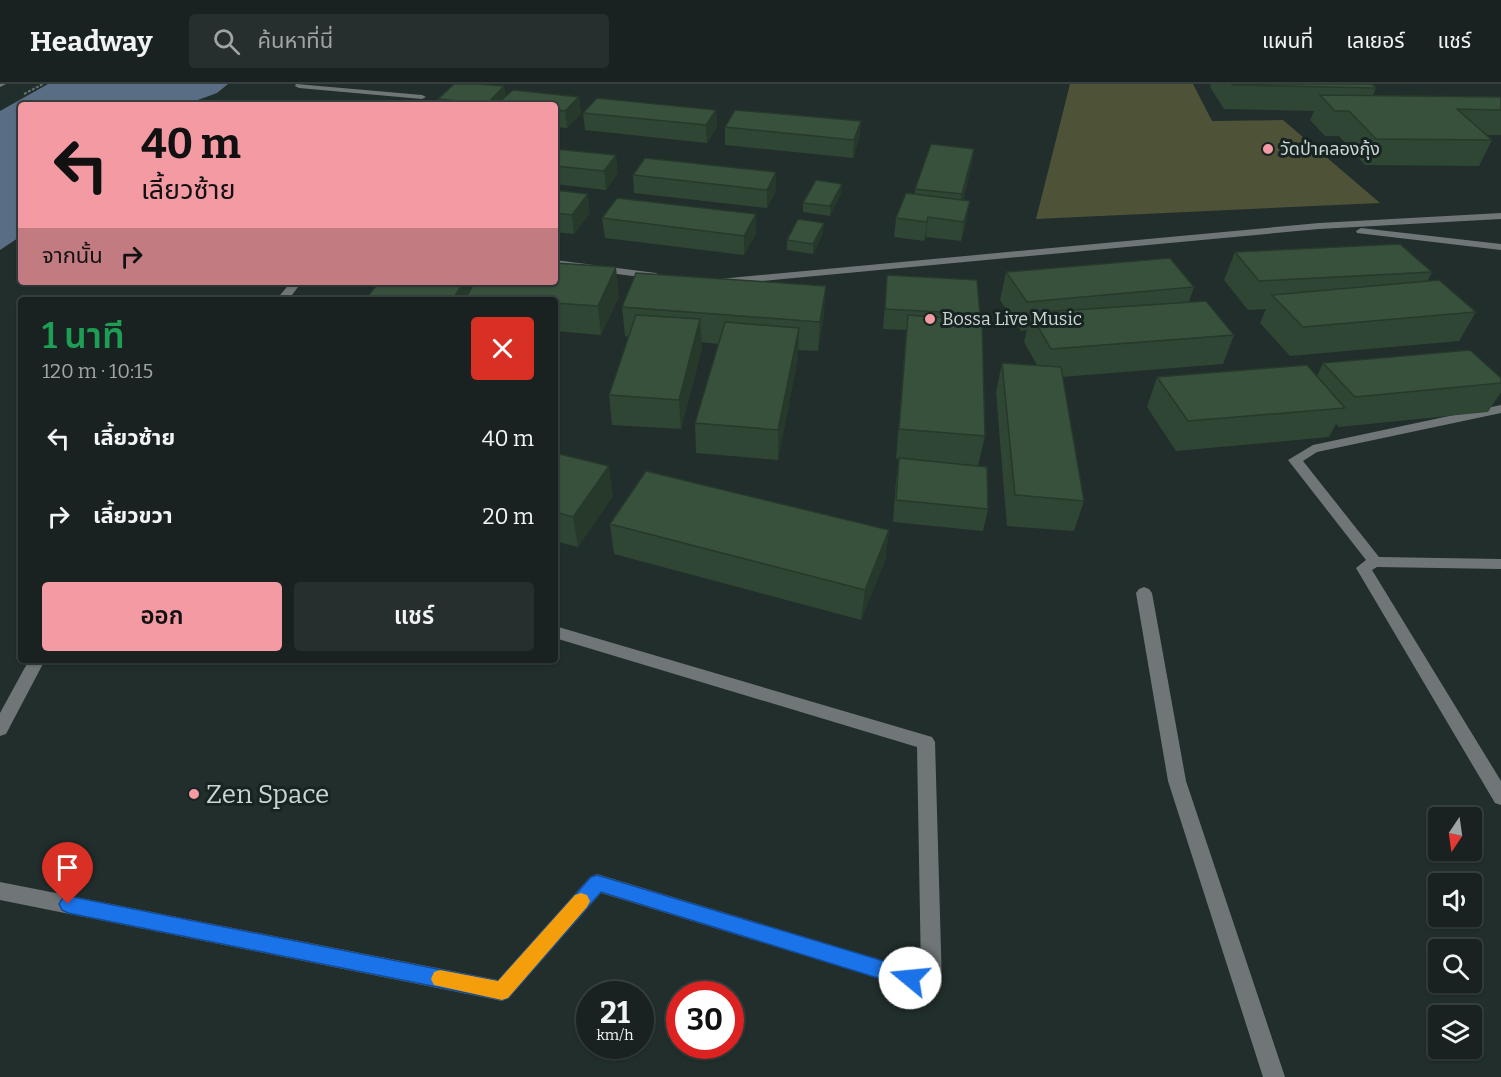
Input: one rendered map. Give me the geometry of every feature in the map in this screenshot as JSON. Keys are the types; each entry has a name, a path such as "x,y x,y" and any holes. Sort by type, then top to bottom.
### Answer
{"street":[{"path":"299,86 422,98"},
{"path":"707,282 873,269 1319,226 1501,216"},
{"path":"1319,226 1500,248"},
{"path":"558,263 664,277"},
{"path":"284,297 294,285"},
{"path":"1376,562 1295,460 1313,449 1501,410"},
{"path":"1501,564 1376,562 1363,568 1501,797"},
{"path":"1144,593 1177,781 1274,1077"},
{"path":"0,891 502,991 597,883 932,985 926,742 558,633"},
{"path":"0,729 35,663"}],"green space":[{"path":"1070,84 1193,84 1212,121 1283,120 1380,203 1036,219"}],"water":[{"path":"48,84 228,84 217,93 192,102 18,102 18,238 0,250 0,111"}],"building":[{"path":"454,84 504,86 489,102 438,99"},
{"path":"1372,84 1376,88 1232,85"},
{"path":"513,90 579,97 565,111 558,110 558,102 499,102"},
{"path":"1320,95 1501,97 1501,110 1457,109 1492,140 1376,139 1349,111 1335,111"},
{"path":"597,98 716,110 706,125 583,113"},
{"path":"735,110 861,121 854,140 725,127"},
{"path":"931,144 974,149 962,194 915,189"},
{"path":"558,149 616,155 604,171 558,166"},
{"path":"645,158 776,172 767,190 633,175"},
{"path":"816,180 842,184 830,206 803,203"},
{"path":"558,190 588,194 572,215 558,213"},
{"path":"906,193 970,201 964,222 928,217 927,222 896,218"},
{"path":"617,198 756,214 744,236 602,218"},
{"path":"798,219 824,223 813,244 787,240"},
{"path":"1400,244 1432,272 1259,281 1235,252"},
{"path":"1170,258 1194,287 1027,302 1006,272"},
{"path":"558,263 616,267 598,306 558,303 558,297 467,296 473,285 558,285"},
{"path":"636,273 826,286 820,322 622,307"},
{"path":"887,275 977,280 980,314 885,309"},
{"path":"1439,280 1476,312 1303,327 1272,295"},
{"path":"377,285 462,285 454,297 367,297"},
{"path":"1206,301 1234,335 1051,349 1030,313"},
{"path":"636,315 700,319 679,400 609,395"},
{"path":"908,315 982,321 985,436 899,429"},
{"path":"725,322 799,328 778,430 695,423"},
{"path":"1470,350 1501,378 1501,383 1355,397 1323,363"},
{"path":"1002,363 1061,367 1084,501 1015,495"},
{"path":"1307,365 1345,408 1188,421 1157,377"},
{"path":"558,454 609,466 573,517 558,513"},
{"path":"899,458 987,467 988,509 896,500"},
{"path":"646,471 889,530 865,590 610,524"}],"slow traffic":[{"path":"440,979 502,991 581,901"}],"place":[{"name":"วัดป่าคลองกุ้ง","path":"1268,149"},
{"name":"Bossa Live Music","path":"930,319"},
{"name":"Zen Space","path":"194,794"}],"route":[{"path":"68,904 502,991 597,883 910,978"}]}
